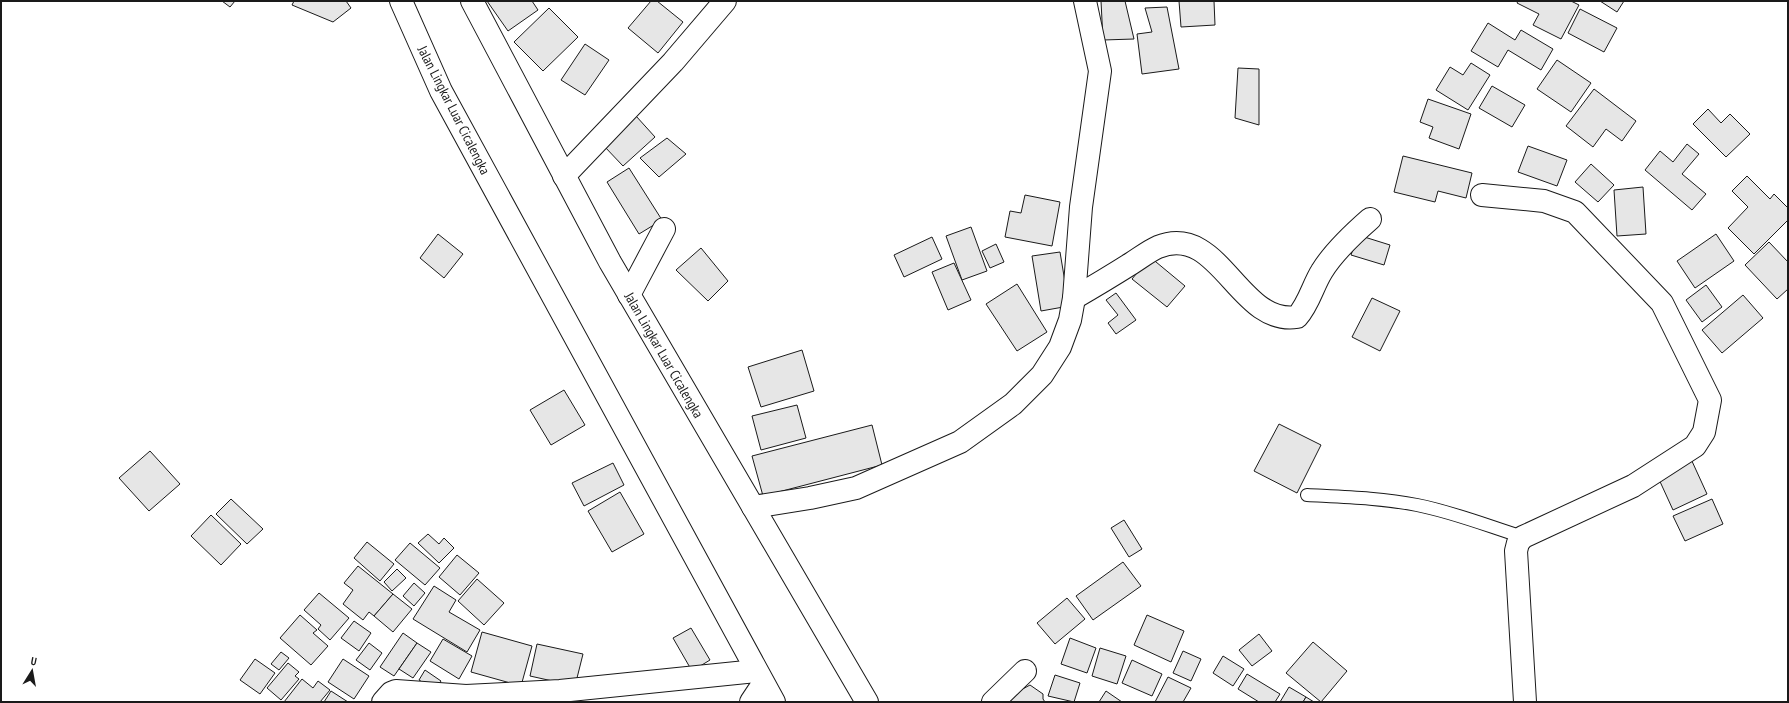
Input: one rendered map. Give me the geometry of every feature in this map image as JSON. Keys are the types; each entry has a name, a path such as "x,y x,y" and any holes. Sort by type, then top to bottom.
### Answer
{"main road":[{"name":"Jalan Lingkar Luar Cicalengka","path":"401,1 441,91 764,686"},
{"name":"Jalan Lingkar Luar Cicalengka","path":"472,1 629,296 867,702"},
{"path":"564,176 673,62 725,1"},
{"path":"753,507 810,498 856,488 960,442 1013,404 1042,375 1060,347 1070,320 1074,298 1081,207 1100,71 1085,1"},
{"path":"1482,195 1544,201 1575,212 1662,303 1710,400 1704,432 1694,446 1633,486 1523,536 1518,543 1516,550 1525,702"},
{"path":"1074,298 1159,247 1177,244 1192,246 1205,252 1256,305 1277,316 1289,318 1297,317 1302,311 1322,270 1357,230 1370,218"},
{"path":"629,296 664,230"},
{"path":"993,702 1025,671"},
{"path":"383,702 388,695 396,691 466,696 560,691 764,686"},
{"path":"751,702 764,686"}],"lane":[{"path":"1307,495 1360,498 1418,506 1448,513 1523,536"}],"building":[{"path":"222,1 235,1 230,7"},
{"path":"294,1 346,1 351,8 333,22 292,5"},
{"path":"487,1 532,1 538,10 508,31"},
{"path":"651,1 657,1 683,22 658,53 628,28"},
{"path":"1101,1 1125,1 1134,39 1103,40"},
{"path":"1179,1 1214,1 1215,25 1181,27"},
{"path":"1518,1 1571,1 1579,5 1561,39 1533,25 1539,14 1517,3"},
{"path":"1600,1 1624,1 1617,12"},
{"path":"1167,7 1179,69 1142,74 1137,34 1152,32 1145,8"},
{"path":"549,8 578,37 543,71 514,42"},
{"path":"1580,9 1617,28 1604,52 1568,33"},
{"path":"1488,23 1515,40 1521,30 1553,49 1541,70 1508,50 1498,67 1471,51"},
{"path":"585,44 609,60 585,95 561,80"},
{"path":"1557,60 1591,83 1571,112 1537,89"},
{"path":"1471,63 1490,75 1468,110 1436,90 1450,67 1463,75"},
{"path":"1238,68 1259,69 1259,125 1235,118"},
{"path":"1492,86 1525,105 1512,127 1479,108"},
{"path":"1594,89 1636,121 1622,141 1606,129 1593,147 1566,126"},
{"path":"1428,99 1471,114 1459,149 1429,138 1433,127 1420,122"},
{"path":"1708,109 1721,123 1730,114 1750,134 1726,157 1693,124"},
{"path":"636,116 655,137 623,166 604,146"},
{"path":"667,138 686,154 659,177 640,158"},
{"path":"1687,144 1699,154 1682,174 1706,194 1692,210 1645,170 1660,151 1673,162"},
{"path":"1528,146 1567,160 1557,186 1518,172"},
{"path":"1403,156 1472,173 1466,198 1438,191 1435,202 1394,192"},
{"path":"1591,164 1614,185 1598,202 1575,182"},
{"path":"629,168 662,220 639,234 607,182"},
{"path":"1747,176 1770,199 1774,194 1788,208 1788,220 1754,254 1728,228 1748,207 1732,191"},
{"path":"1643,187 1646,234 1617,236 1614,190"},
{"path":"1025,195 1060,202 1052,246 1005,237 1010,211 1021,213"},
{"path":"971,227 987,271 962,280 946,236"},
{"path":"438,234 463,254 444,278 420,258"},
{"path":"1716,234 1734,261 1695,288 1677,261"},
{"path":"1358,235 1390,245 1384,265 1351,255"},
{"path":"932,237 942,259 904,277 894,255"},
{"path":"1769,242 1788,262 1788,289 1777,299 1745,265"},
{"path":"996,244 1004,262 990,268 982,251"},
{"path":"701,248 728,281 708,301 676,270"},
{"path":"1060,252 1069,306 1041,311 1032,256"},
{"path":"1150,257 1185,286 1167,307 1132,279"},
{"path":"954,263 971,300 948,310 932,272"},
{"path":"1017,284 1047,332 1017,351 986,304"},
{"path":"1706,285 1722,307 1702,322 1686,300"},
{"path":"1116,293 1136,320 1116,334 1108,323 1118,315 1106,300"},
{"path":"1743,295 1763,318 1722,353 1702,330"},
{"path":"1372,298 1400,311 1380,351 1352,337"},
{"path":"802,350 814,391 761,407 748,367"},
{"path":"564,390 585,425 551,445 530,410"},
{"path":"797,405 806,438 761,450 752,416"},
{"path":"1279,424 1321,445 1297,493 1254,471"},
{"path":"872,425 882,465 763,496 752,456"},
{"path":"150,451 180,484 149,511 119,478"},
{"path":"1691,459 1707,494 1673,510 1657,475"},
{"path":"613,463 624,485 584,506 572,483"},
{"path":"620,492 644,534 612,552 588,511"},
{"path":"231,499 263,529 247,544 216,514"},
{"path":"1712,499 1723,524 1685,541 1673,516"},
{"path":"211,515 241,544 221,565 191,536"},
{"path":"1124,520 1142,549 1129,557 1111,528"},
{"path":"428,534 439,544 444,538 454,548 439,563 418,543"},
{"path":"367,542 394,564 380,581 354,558"},
{"path":"410,543 440,568 425,585 395,560"},
{"path":"457,555 479,573 460,595 439,577"},
{"path":"1123,562 1141,586 1093,620 1076,596"},
{"path":"358,566 393,594 374,616 369,612 363,620 343,604 353,590 344,583"},
{"path":"397,569 406,578 392,591 384,582"},
{"path":"477,579 504,603 484,625 458,601"},
{"path":"414,583 425,593 414,606 403,596"},
{"path":"434,586 456,600 449,612 480,630 467,652 413,619"},
{"path":"319,593 349,618 330,640 318,629 321,625 304,610"},
{"path":"393,594 412,609 393,632 374,616"},
{"path":"1067,598 1085,619 1055,644 1037,623"},
{"path":"300,615 317,630 313,633 328,646 311,665 280,638"},
{"path":"1147,615 1184,631 1171,662 1134,645"},
{"path":"354,621 371,633 359,651 341,638"},
{"path":"691,628 710,660 692,671 673,638"},
{"path":"482,632 532,646 521,686 471,672"},
{"path":"403,633 417,643 394,676 380,667"},
{"path":"1259,634 1272,651 1252,666 1239,650"},
{"path":"1070,638 1096,648 1087,673 1061,664"},
{"path":"443,639 472,656 459,679 430,661"},
{"path":"1313,642 1347,671 1321,702 1286,673"},
{"path":"369,643 382,653 370,670 356,660"},
{"path":"417,643 431,652 413,678 399,669"},
{"path":"537,644 583,654 575,686 530,676"},
{"path":"1100,648 1126,656 1117,684 1092,676"},
{"path":"1183,651 1201,659 1191,681 1173,673"},
{"path":"281,652 289,658 279,670 271,664"},
{"path":"1223,656 1244,669 1233,686 1213,673"},
{"path":"255,659 275,673 260,694 240,680"},
{"path":"343,659 369,676 354,699 328,682"},
{"path":"1132,660 1162,674 1152,696 1122,683"},
{"path":"288,663 299,672 295,676 299,679 281,700 267,688"},
{"path":"425,670 441,681 435,690 419,680"},
{"path":"1247,674 1280,694 1275,702 1259,702 1238,689"},
{"path":"1055,675 1080,683 1074,702 1048,696"},
{"path":"1168,677 1191,688 1183,702 1155,702"},
{"path":"302,679 313,688 318,681 330,690 320,702 284,702"},
{"path":"1030,685 1043,694 1043,699 1045,702 1006,702 1019,691"},
{"path":"1289,687 1306,697 1303,702 1280,702"},
{"path":"331,691 348,702 324,702"},
{"path":"1106,691 1122,702 1099,702"},
{"path":"1306,697 1314,702 1303,702"}]}
